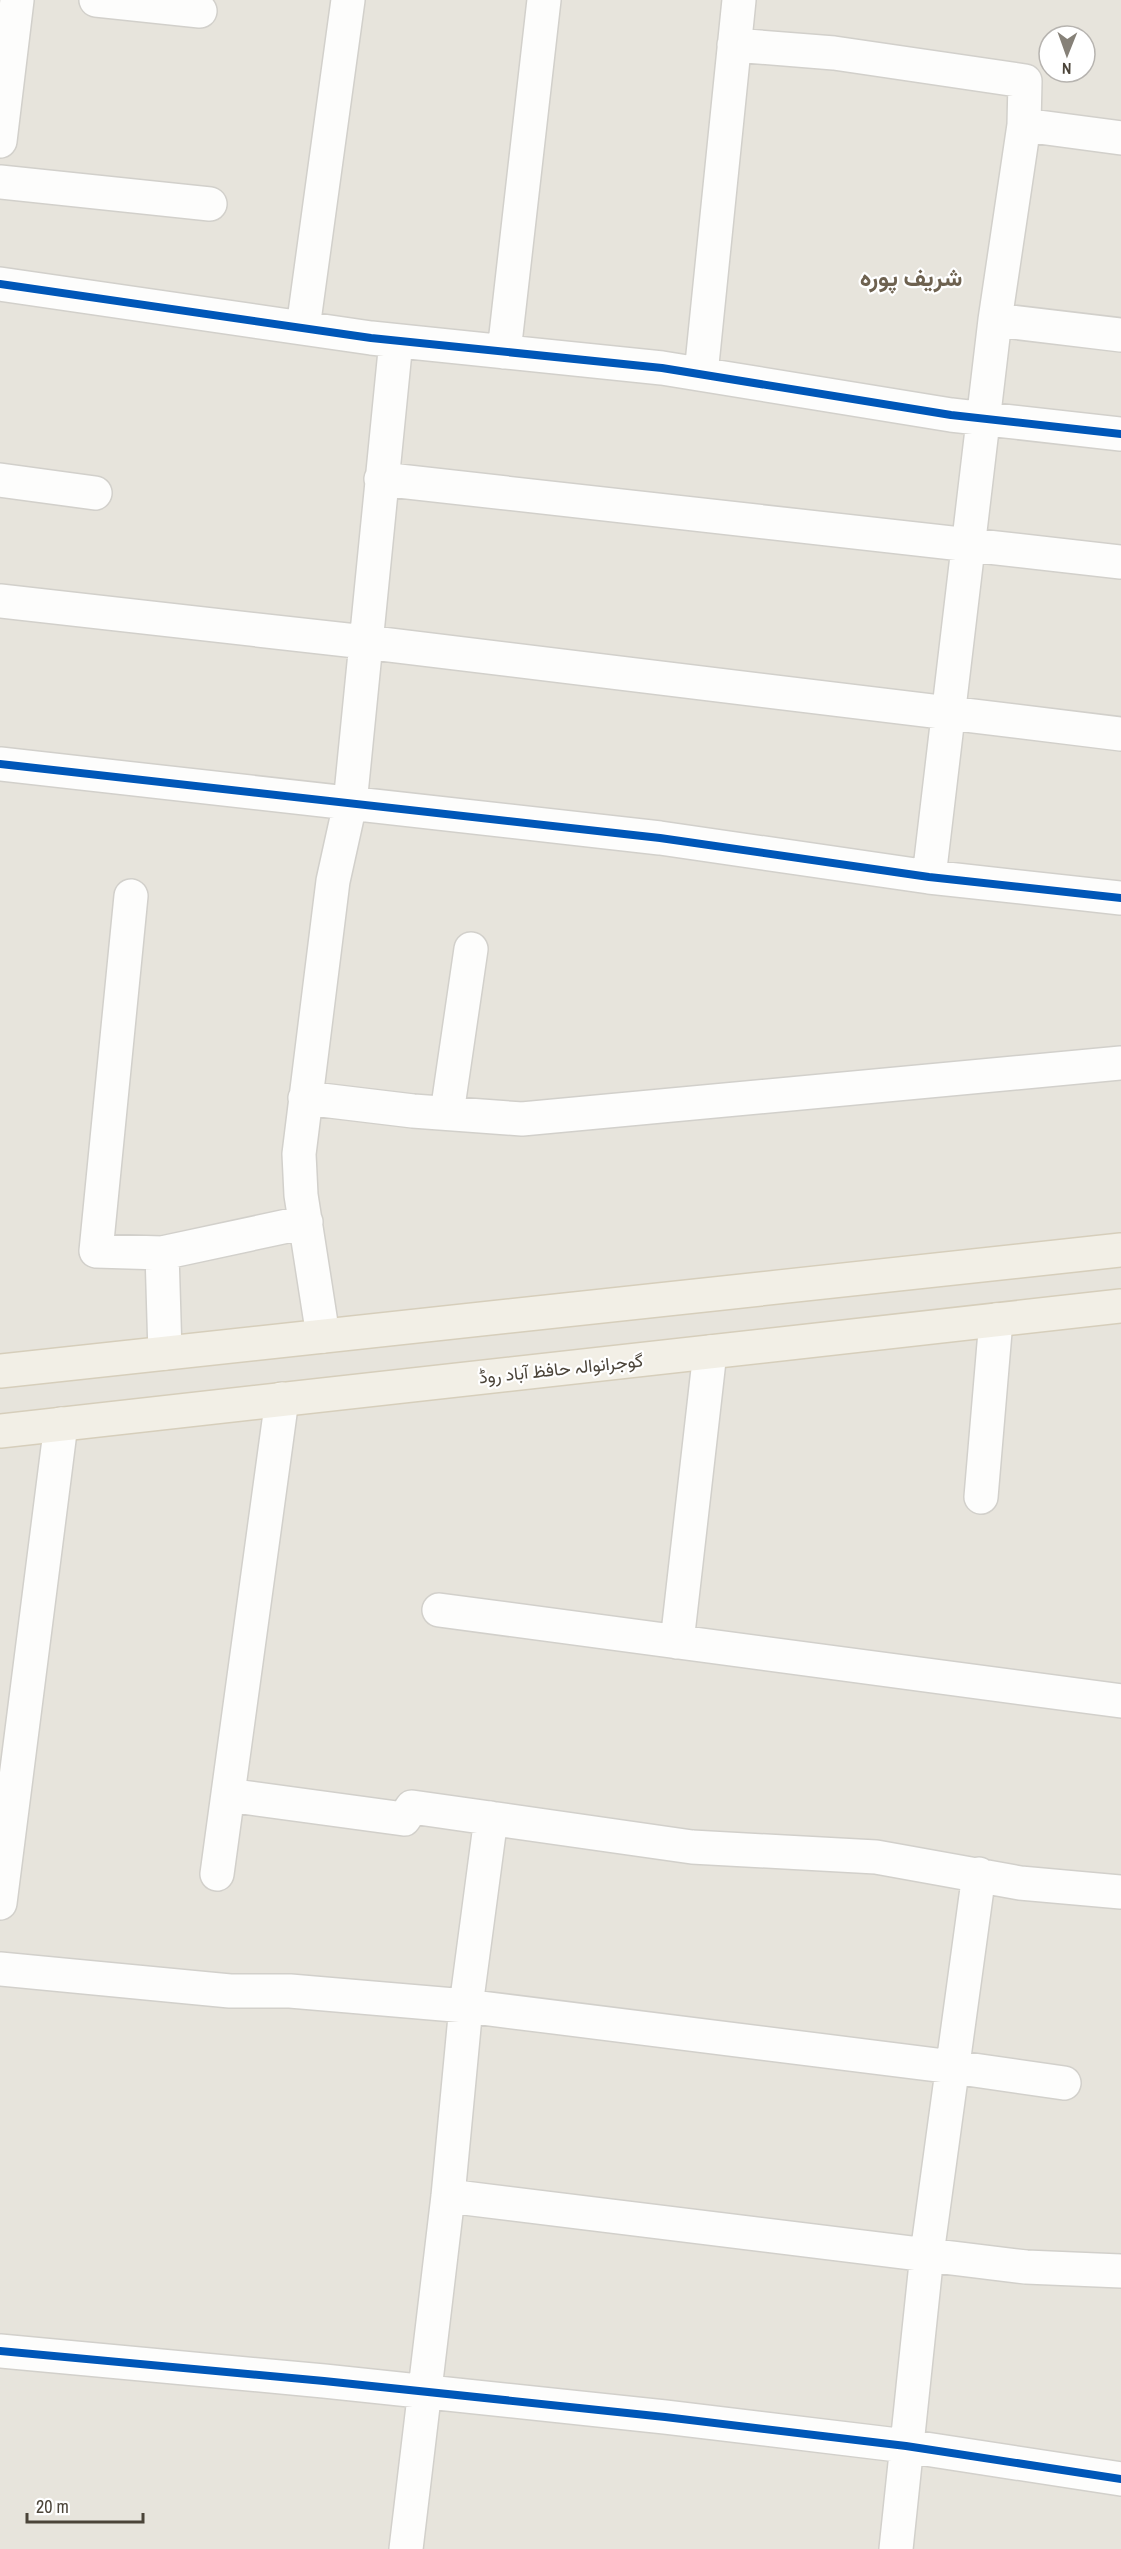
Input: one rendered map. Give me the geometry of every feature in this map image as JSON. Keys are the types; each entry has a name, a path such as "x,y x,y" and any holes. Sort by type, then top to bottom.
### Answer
{"main road":[{"path":"0,1371 1121,1250"},
{"name":"گوجرانوالہ حافظ آباد روڈ","path":"0,1431 1121,1306"}],"street":[{"path":"0,141 17,0"},
{"path":"96,0 200,11"},
{"path":"303,328 348,0"},
{"path":"504,352 544,0"},
{"path":"701,374 739,0"},
{"path":"734,45 834,52 1025,81 1024,125 1006,259 995,320 929,877"},
{"path":"1024,125 1121,138"},
{"path":"0,182 210,204"},
{"path":"0,285 396,341 701,374 984,419 1121,434"},
{"path":"995,320 1121,335"},
{"path":"323,1336 301,1195 299,1154 333,881 350,804 396,341"},
{"path":"381,479 1121,562"},
{"path":"0,480 95,493"},
{"path":"0,601 365,642 1121,734"},
{"path":"0,764 660,838 929,877 1121,898"},
{"path":"131,896 96,1251 162,1253 306,1222"},
{"path":"447,1113 471,949"},
{"path":"305,1098 522,1119 1121,1063"},
{"path":"162,1253 165,1353"},
{"path":"981,1497 996,1320"},
{"path":"677,1642 710,1352"},
{"path":"217,1874 282,1399"},
{"path":"0,1903 61,1424"},
{"path":"438,1610 1121,1701"},
{"path":"228,1796 404,1819 412,1807 692,1847 876,1857 1020,1883 1121,1892"},
{"path":"405,2549 448,2196 466,2006 491,1818"},
{"path":"896,2549 927,2254 979,1875"},
{"path":"0,1969 230,1991 290,1991 466,2006 953,2067 1064,2084"},
{"path":"448,2196 1026,2267 1121,2271"},
{"path":"0,2351 324,2380 665,2417 906,2446 1121,2479"}],"shaded area":[{"path":"0,0 1121,0 1121,2549 0,2549"}],"cycle path":[{"path":"0,284 371,338 662,368 951,415 1121,434"},
{"path":"0,764 660,838 929,877 1121,898"},
{"path":"0,2351 324,2381 665,2417 906,2446 1121,2479"}],"district":[{"name":"شریف پورہ","path":"911,278"}]}
